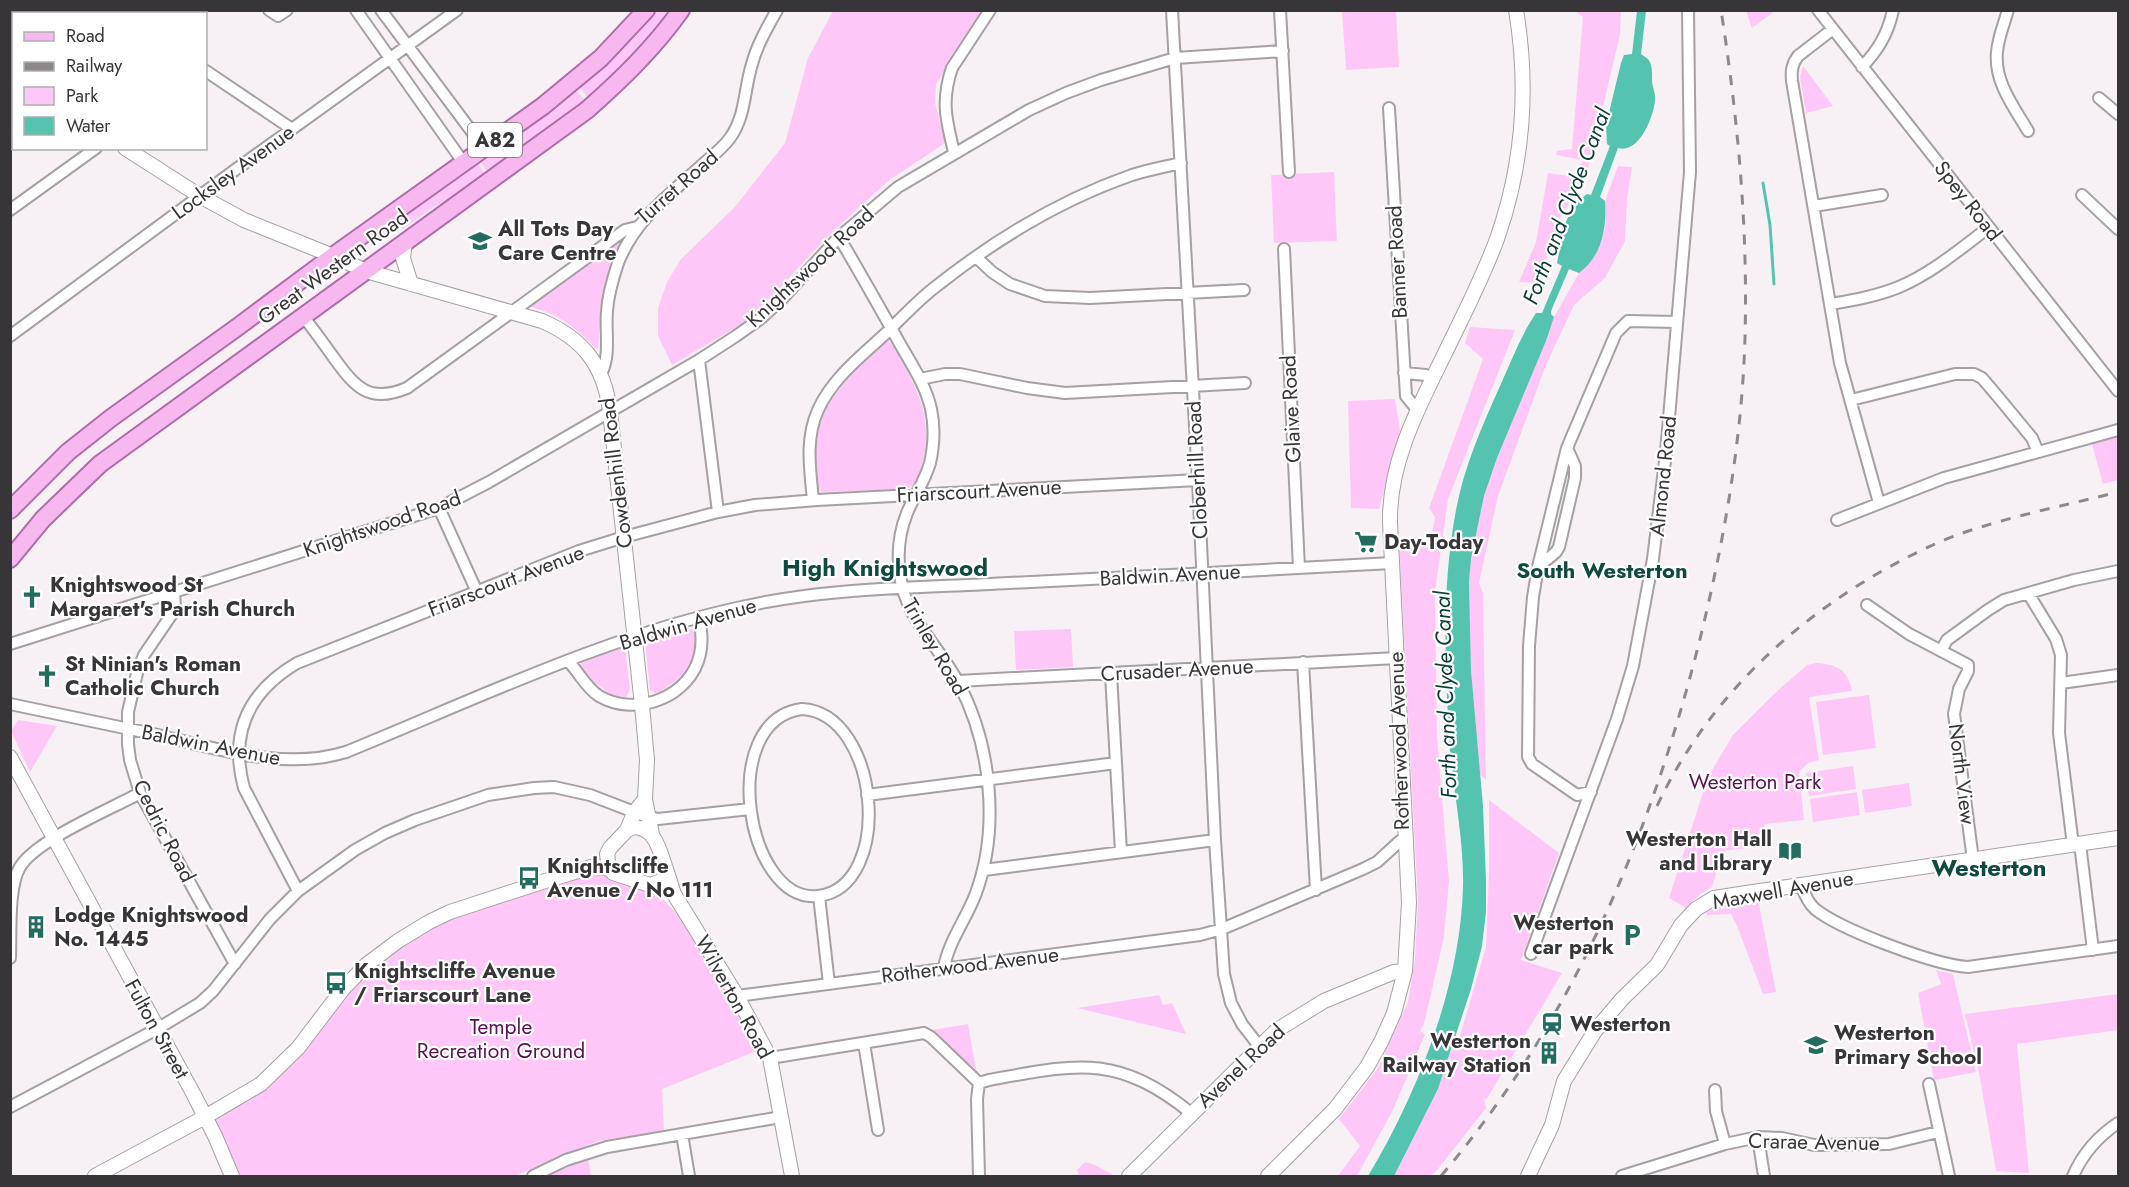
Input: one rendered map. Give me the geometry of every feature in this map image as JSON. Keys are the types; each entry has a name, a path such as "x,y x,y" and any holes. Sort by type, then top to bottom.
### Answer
{"main road":[{"name":"Great Western Road","path":"10,510 68,452 111,418 333,255 543,106 601,58 646,10"},
{"name":"Great Western Road","path":"10,559 43,519 100,464 587,110 638,63 681,10"}],"street":[{"path":"269,10 278,16 287,10"},
{"path":"356,10 464,162"},
{"path":"381,10 484,148"},
{"name":"Locksley Avenue","path":"10,336 457,10"},
{"name":"Turret Road","path":"303,316 355,385 373,394 384,395 407,388 625,230 637,227 653,209 721,148 734,131 743,108 751,65 757,48 777,10"},
{"path":"954,152 945,112 948,79 952,68 990,10"},
{"name":"Cloberhill Road","path":"1172,10 1224,974 1231,1003 1242,1024 1259,1046"},
{"path":"1281,10 1289,172"},
{"name":"Rotherwood Avenue","path":"737,996 1200,935 1222,929 1377,862 1406,838 1392,563 1390,507 1392,489 1402,448 1497,239 1514,179 1522,122 1523,85 1516,10"},
{"name":"Almond Road","path":"1531,954 1620,709 1640,630 1659,518 1669,429 1690,158 1688,10"},
{"name":"Spey Road","path":"1818,10 2118,391"},
{"path":"1862,67 1883,40 1893,10"},
{"path":"2008,10 1997,50 1998,70 2005,92 2028,131"},
{"path":"1833,29 1798,56 1791,71 1840,363 1879,503"},
{"name":"Knightswood Road","path":"10,644 440,508 699,360 760,319 800,281 839,237 898,187 1029,110 1066,93 1175,58 1283,51"},
{"path":"207,72 292,129"},
{"path":"2099,98 2118,114"},
{"name":"Banner Road","path":"1389,108 1406,396 1418,411"},
{"path":"10,210 93,150"},
{"name":"Cowdenhill Road","path":"128,150 200,196 244,220 333,255 366,271 542,321 566,334 586,351 601,374 608,394 647,760 642,815 627,830"},
{"path":"813,500 808,458 812,428 825,395 840,377 934,288 976,257 1057,207 1134,174 1181,163"},
{"path":"1814,207 1882,195"},
{"path":"2082,195 2118,229"},
{"path":"601,374 606,362 607,309 610,289 618,263 637,227"},
{"path":"1831,304 1898,288 1936,266 1988,228"},
{"name":"Trinley Road","path":"839,237 920,379 931,409 934,435 929,465 908,512 900,542 902,589 918,624 958,681 978,732 987,780 990,818 984,870 976,895 947,955 944,968"},
{"path":"405,242 403,258 411,285"},
{"name":"Glaive Road","path":"1284,249 1299,568"},
{"path":"976,257 1010,284 1045,296 1089,298 1244,290"},
{"path":"1591,792 1577,795 1532,764 1528,757 1529,646 1538,567 1556,552 1576,472 1567,448 1616,333 1628,321 1677,322"},
{"path":"699,360 718,512"},
{"path":"1404,373 1426,375"},
{"path":"920,379 945,374 960,374 1065,393 1245,383"},
{"path":"1851,400 1955,374 1974,374 1982,378 2032,438 2038,452"},
{"path":"1837,520 1944,478 2118,430"},
{"name":"Friarscourt Avenue","path":"298,891 244,788 238,753 243,723 264,688 286,670 315,656 579,551 718,512 755,505 813,500 1198,480"},
{"path":"440,508 477,592"},
{"name":"Baldwin Avenue","path":"10,704 238,753 281,760 309,760 330,757 568,661 635,637 699,617 748,605 853,591 1392,563"},
{"path":"1941,651 1947,640 2004,600 2074,580 2118,571"},
{"name":"Cedric Road","path":"174,592 175,607 172,615 144,655 137,673 128,712 130,760 140,793 235,964"},
{"path":"2028,593 2056,639 2059,648 2062,666 2060,744 2093,950"},
{"name":"North View","path":"1867,604 1909,634 1965,663 1969,668 1959,689 1954,714 1973,860"},
{"path":"568,661 598,695 625,705 642,705 671,694 689,679 700,656 702,641 699,617"},
{"name":"Crusader Avenue","path":"958,681 1397,658"},
{"path":"1303,662 1316,890"},
{"path":"1111,674 1121,852"},
{"path":"2061,683 2118,675"},
{"path":"802,709 826,715 839,725 858,758 867,795 868,821 865,842 856,872 838,889 819,896 790,889 778,878 763,854 756,837 750,809 751,773 754,758 769,724 784,713 802,709"},
{"name":"Fulton Street","path":"10,757 205,1117 232,1176"},
{"path":"867,795 1116,763"},
{"path":"10,1107 157,1029 200,1003 213,991 270,919 298,891 335,863 385,833 415,820 488,795 511,790 554,787 590,795 658,819 750,809"},
{"path":"10,958 12,896 18,868 29,856 54,839 140,793"},
{"path":"642,815 667,872 664,878 654,885"},
{"path":"591,867 607,854 627,830 639,828 652,834"},
{"path":"1268,1176 1335,1109 1367,1067 1394,1013 1405,971 1409,920 1406,838"},
{"name":"Maxwell Avenue","path":"1528,1176 1552,1125 1564,1081 1582,1050 1622,999 1657,965 1689,916 1703,904 1714,898 2118,838"},
{"path":"984,870 1215,840"},
{"path":"607,854 609,868 613,873 654,885 674,894"},
{"path":"95,1176 261,1084 298,1048 366,965 429,922 450,912 591,867 609,868"},
{"name":"Wilverton Road","path":"667,872 674,894 737,996 770,1058 792,1176"},
{"path":"1801,885 1814,908 1830,918 1850,929 1946,965 1968,967 2118,946"},
{"path":"819,896 829,984"},
{"name":"Avenel Road","path":"1128,1176 1259,1046 1294,1018 1324,1001 1394,972 1405,971"},
{"path":"770,1058 924,1032 979,1083"},
{"path":"864,1043 878,1130"},
{"path":"979,1083 1056,1068 1076,1066 1102,1068 1117,1071 1153,1085 1191,1113"},
{"path":"979,1083 977,1099 979,1176"},
{"path":"1929,1084 1949,1176"},
{"path":"1715,1090 1716,1111 1725,1144"},
{"path":"533,1176 547,1168 592,1151 781,1118"},
{"path":"2073,1176 2083,1155 2107,1130 2118,1123"},
{"name":"Crarae Avenue","path":"1622,1176 1725,1144 1758,1137 1782,1138 1814,1146 1889,1144 1938,1132"},
{"path":"682,1134 689,1176"},
{"path":"1758,1137 1764,1176"}],"green space":[{"path":"652,11 673,11 650,38 589,99 578,86"},
{"path":"833,11 986,11 936,84 935,103 945,143 888,181 825,239 752,318 672,365 658,336 658,308 667,282 681,259 734,208 785,143 808,58"},
{"path":"1342,11 1396,11 1399,67 1346,70"},
{"path":"1575,11 1621,11 1620,35 1588,169 1560,219 1538,283 1519,282 1536,242 1548,173 1575,177 1583,160 1556,155 1557,151 1572,149 1583,17"},
{"path":"1746,11 1775,11 1752,28"},
{"path":"1803,66 1833,106 1806,113 1800,77"},
{"path":"575,89 586,101 488,173 478,159"},
{"path":"476,161 486,175 449,201 435,206 403,229 396,219"},
{"path":"1618,166 1632,167 1627,199 1625,241 1605,278 1574,305 1546,365 1498,496 1479,583 1483,593 1486,780 1480,774 1471,670 1469,582 1471,559 1484,496 1554,317 1579,273 1591,260 1603,236 1606,223 1605,201"},
{"path":"1334,172 1337,241 1274,243 1271,175"},
{"path":"618,242 620,244 606,282 601,306 598,350 568,324 532,307 532,304"},
{"path":"1470,327 1515,330 1448,499 1435,592 1437,736 1449,881 1444,937 1424,1024 1420,1031 1425,1034 1393,1110 1357,1176 1338,1176 1360,1146 1339,1119 1378,1068 1408,1002 1415,959 1418,902 1399,540 1431,540 1435,517 1429,508 1483,359 1465,343"},
{"path":"886,342 890,342 895,347 903,362 925,419 925,450 917,480 907,489 822,492 816,481 815,446 825,411 845,382"},
{"path":"1395,399 1400,430 1379,509 1351,508 1348,401"},
{"path":"2118,437 2118,480 2103,484 2092,444"},
{"path":"692,628 696,639 694,653 688,667 680,677 656,694 650,690 645,642"},
{"path":"1071,629 1073,667 1016,670 1014,631"},
{"path":"620,646 625,647 630,690 626,697 612,695 594,682 580,664"},
{"name":"Westerton Park","path":"1816,663 1830,665 1845,673 1852,691 1809,697 1819,760 1808,763 1799,772 1804,820 1765,824 1755,847 1723,851 1712,887 1700,894 1686,908 1669,898 1708,777 1733,735 1807,665"},
{"path":"1869,695 1876,748 1823,755 1816,702"},
{"path":"18,720 57,726 30,772 11,731"},
{"path":"1853,766 1856,789 1809,796 1806,773"},
{"path":"1909,783 1912,806 1865,813 1862,790"},
{"path":"1857,792 1860,815 1813,822 1810,799"},
{"path":"1489,800 1559,853 1521,960 1562,973 1486,1100 1484,1098 1486,1108 1438,1169 1431,1176 1394,1176 1438,1089 1455,1039 1459,1039 1486,947"},
{"name":"Temple Recreation Ground","path":"601,871 658,894 687,924 759,1050 662,1089 664,1131 598,1141 515,1176 240,1176 214,1119 275,1080 371,966 444,918"},
{"path":"1758,899 1776,992 1763,994 1731,914 1707,915 1705,911"},
{"path":"1936,970 1953,974 1976,1072 1934,1080 1918,993 1941,984"},
{"path":"2118,994 2118,1030 2017,1044 2029,1173 1996,1171 1979,1073 1965,1014"},
{"path":"1159,995 1163,1005 1172,1003 1186,1034 1077,1008"},
{"path":"968,1024 976,1070 932,1030"},
{"path":"588,1157 591,1176 548,1176"},
{"path":"1085,1162 1115,1176 1079,1176 1077,1170"}],"water":[{"path":"1637,11 1646,11 1641,54 1650,61 1655,94 1654,108 1644,133 1638,140 1632,146 1618,148 1600,197 1605,201 1605,221 1598,250 1579,273 1569,269 1551,311 1554,317 1546,341 1497,458 1484,496 1471,559 1469,582 1471,670 1483,806 1486,880 1486,912 1482,946 1471,989 1438,1089 1394,1176 1368,1176 1404,1109 1434,1037 1454,961 1460,923 1463,869 1450,750 1446,630 1448,570 1459,494 1480,431 1516,349 1536,313 1542,313 1562,266 1557,263 1568,216 1579,201 1587,194 1591,195 1610,146 1607,144 1606,125 1621,63 1624,55 1632,54"}],"waterway":[{"path":"1763,183 1770,225 1774,284"}],"railway":[{"path":"1441,1176 1488,1116 1530,1054 1568,990 1602,923 1657,784 1700,639 1717,565 1736,452 1745,338 1743,215 1732,92 1721,10"},
{"path":"1657,806 1680,763 1707,722 1738,685 1772,651 1810,619 1849,591 1891,566 1956,535 2001,521 2118,492"}],"place":[{"name":"All Tots Day Care Centre","path":"480,241"},
{"name":"Day-Today","path":"1366,542"},
{"name":"Knightswood St Margaret's Parish Church","path":"32,597"},
{"name":"St Ninian's Roman Catholic Church","path":"47,676"},
{"name":"Westerton Hall and Library","path":"1790,851"},
{"name":"Knightscliffe Avenue / No 111","path":"529,878"},
{"name":"Lodge Knightswood No. 1445","path":"36,927"},
{"name":"Westerton car park","path":"1632,935"},
{"name":"Knightscliffe Avenue / Friarscourt Lane","path":"336,983"},
{"name":"Westerton","path":"1552,1024"},
{"name":"Westerton Primary School","path":"1816,1045"},
{"name":"Westerton Railway Station","path":"1549,1053"}],"district":[{"name":"High Knightswood","path":"885,567"},
{"name":"South Westerton","path":"1602,570"},
{"name":"Westerton","path":"1989,867"}],"water label":[{"name":"Forth and Clyde Canal","path":"1566,206"},
{"name":"Forth and Clyde Canal","path":"1445,695"}]}
